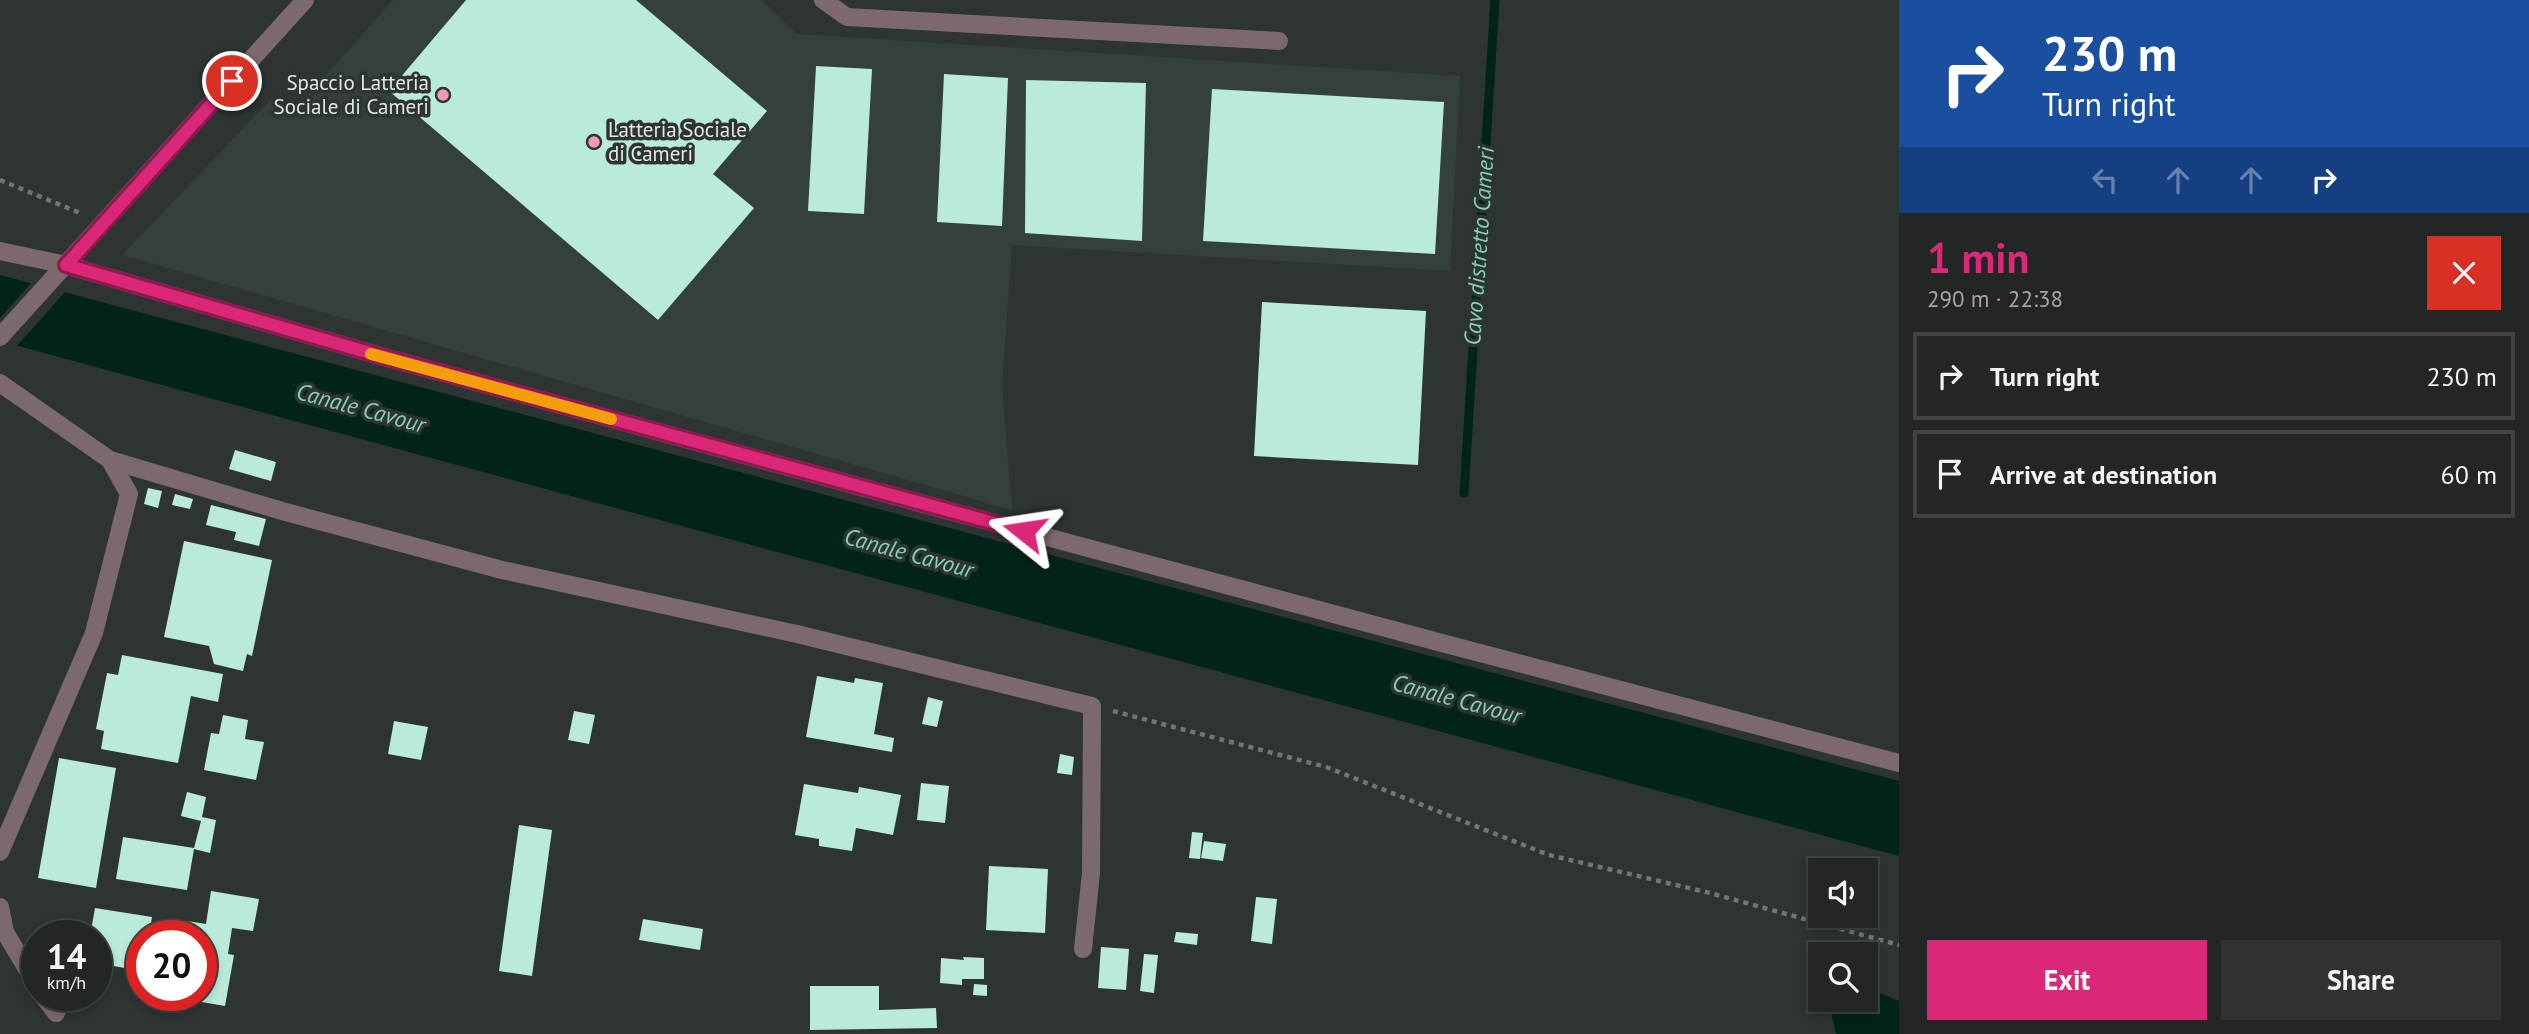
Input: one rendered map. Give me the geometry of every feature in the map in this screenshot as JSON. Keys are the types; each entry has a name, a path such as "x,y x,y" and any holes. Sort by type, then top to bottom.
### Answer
{"street":[{"path":"0,337 305,0"},
{"path":"823,0 847,17 1279,41"},
{"path":"0,250 66,265 377,355 827,478 1899,763"},
{"path":"0,383 110,460 282,511 502,570 797,634 1092,706 1091,873 1083,949"},
{"path":"0,852 94,633 129,494 110,460"},
{"path":"0,907 5,932 21,959"}],"path":[{"path":"0,180 104,223"},
{"path":"1092,706 1326,767 1549,855 1710,893 1899,945"}],"shaded area":[{"path":"393,0 762,0 797,34 1460,76 1450,271 1012,245 1002,385 1012,510 122,255 274,96 300,104"}],"water":[{"name":"Canale Cavour","path":"0,275 1899,781 1899,856 0,341"},
{"path":"1878,992 1899,1001 1899,1034 1836,1034 1831,1012 1878,1012"}],"pier":[{"path":"33,281 67,290 15,348 0,344 0,318"}],"building":[{"name":"Latteria Sociale di Cameri","path":"466,0 636,0 767,111 713,174 754,208 658,320 389,91"},
{"path":"816,66 872,69 864,214 808,211"},
{"path":"944,74 1008,78 1002,226 937,222"},
{"path":"1026,80 1146,83 1142,241 1025,233"},
{"path":"1212,89 1444,102 1435,254 1203,241"},
{"path":"1262,302 1426,311 1418,465 1254,456"},
{"path":"235,450 276,462 271,481 229,469"},
{"path":"148,488 162,491 158,508 144,504"},
{"path":"175,494 193,499 190,509 172,505"},
{"path":"211,505 266,519 259,546 234,540 236,532 206,525"},
{"path":"184,541 272,560 252,656 247,654 243,671 214,664 209,646 164,637"},
{"path":"122,655 223,674 218,702 191,696 178,763 101,749 104,731 96,729 107,673 118,675"},
{"path":"817,676 854,683 855,678 883,683 874,734 894,738 892,752 806,737"},
{"path":"928,697 943,701 937,727 922,724"},
{"path":"574,711 595,715 589,744 568,740"},
{"path":"223,715 248,720 245,739 264,742 256,780 204,770 211,733 219,734"},
{"path":"394,721 428,727 421,760 388,754"},
{"path":"1060,754 1074,757 1072,775 1057,773"},
{"path":"59,758 116,768 96,888 38,878"},
{"path":"921,783 949,786 945,823 917,820"},
{"path":"804,784 858,793 859,787 901,795 893,835 856,828 852,851 819,846 819,839 795,835"},
{"path":"187,792 206,797 202,817 216,820 210,853 194,849 187,890 116,879 123,837 194,848 201,821 181,816"},
{"path":"519,825 552,830 532,976 499,971"},
{"path":"1192,832 1203,833 1200,859 1189,858"},
{"path":"1204,841 1226,844 1223,861 1201,858"},
{"path":"989,866 1048,869 1045,933 986,930"},
{"path":"211,891 259,899 253,931 232,928 228,954 234,955 225,1006 217,1005 217,920 207,920"},
{"path":"1256,897 1277,899 1272,944 1251,941"},
{"path":"95,908 152,917 152,920 126,920 126,968 112,966 112,920 93,920"},
{"path":"643,919 703,929 700,950 639,940"},
{"path":"1176,932 1198,934 1197,945 1174,942"},
{"path":"1101,947 1129,949 1126,990 1098,988"},
{"path":"1144,954 1158,955 1154,993 1140,991"},
{"path":"963,957 984,958 984,979 962,979 962,985 940,983 941,958 964,960"},
{"path":"974,984 987,985 987,996 973,995"},
{"path":"810,986 879,986 879,1010 936,1008 937,1028 810,1030"}],"waterway":[{"name":"Cavo distretto Cameri","path":"1464,493 1495,0"}],"slow traffic":[{"path":"371,354 611,419"}],"place":[{"name":"Spaccio Latteria Sociale di Cameri","path":"443,95"},
{"name":"Latteria Sociale di Cameri","path":"594,142"}],"route":[{"path":"232,81 66,265 377,355 1024,531"}]}
